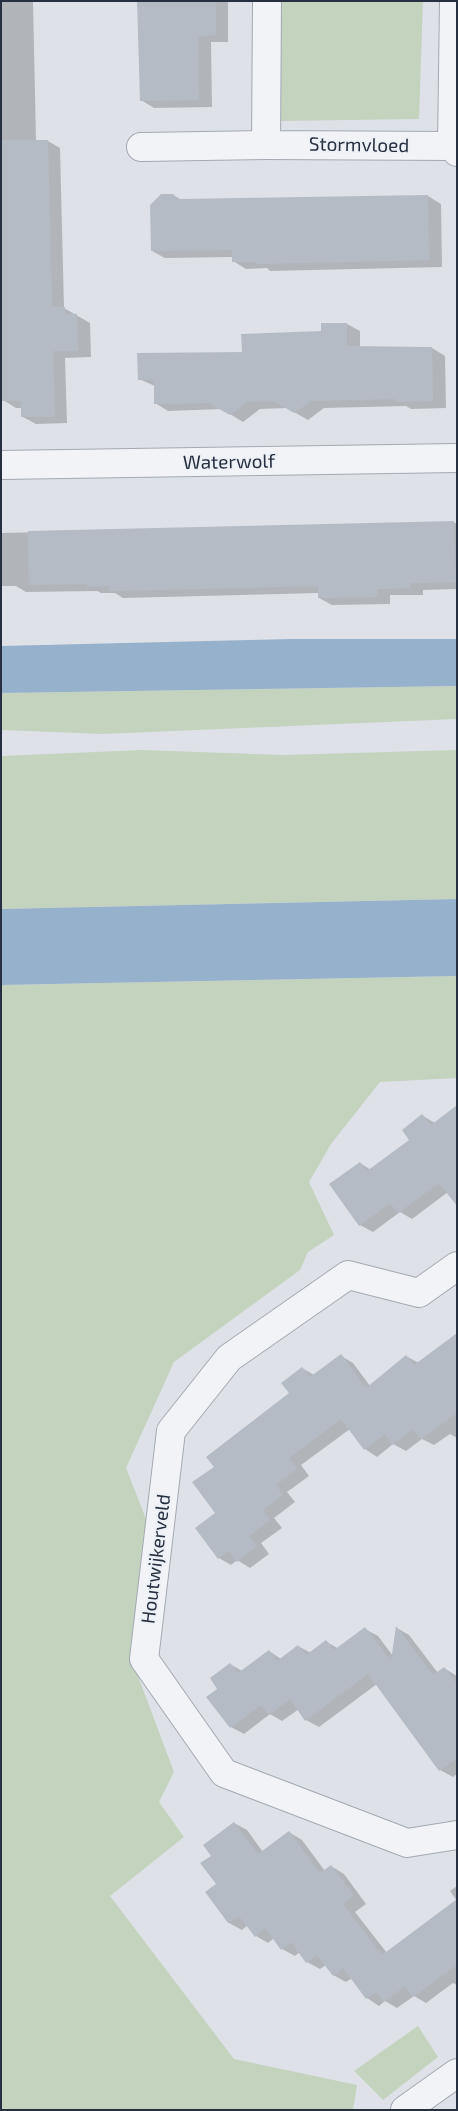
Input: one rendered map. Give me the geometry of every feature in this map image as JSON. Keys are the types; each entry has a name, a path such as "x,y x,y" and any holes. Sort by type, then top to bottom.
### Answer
{"street":[{"path":"266,144 267,1"},
{"path":"454,1 454,149"},
{"name":"Stormvloed","path":"141,146 266,144 454,149"},
{"name":"Waterwolf","path":"1,465 457,458"},
{"name":"Houtwijkerveld","path":"457,1266 419,1293 348,1275 229,1358 171,1431 144,1659 224,1772 407,1844 457,1835"},
{"path":"405,2110 457,2072"}],"green space":[{"path":"279,1 423,1 419,119 279,121"},
{"path":"457,686 457,719 103,734 1,730 1,693"},
{"path":"142,750 283,755 457,750 457,899 1,909 1,756"},
{"path":"457,976 457,1078 380,1082 331,1144 309,1182 334,1235 308,1252 300,1270 174,1362 126,1468 157,1547 132,1660 174,1772 159,1802 184,1837 110,1896 234,2059 357,2085 353,2110 1,2110 1,985"},
{"path":"418,2026 438,2057 383,2100 354,2071"}],"water":[{"path":"291,639 457,639 457,686 1,693 1,646"},
{"path":"457,899 457,976 1,985 1,909"}],"building":[{"path":"137,1 216,1 216,35 198,36 199,100 140,101"},
{"path":"1,140 48,140 52,307 65,307 65,314 77,314 78,351 53,351 55,417 21,417 21,401 2,401"},
{"path":"161,194 173,194 178,199 428,195 429,260 256,264 256,262 232,262 232,250 151,251 150,205"},
{"path":"321,323 347,323 347,346 432,347 433,401 397,402 396,399 311,401 294,413 274,401 247,402 230,415 212,405 212,403 154,404 154,380 138,380 137,353 242,352 241,334 321,331"},
{"path":"454,521 456,582 411,583 410,588 377,589 378,597 318,598 318,586 109,591 109,586 87,587 87,584 29,585 28,531"},
{"path":"457,1105 457,1206 439,1183 398,1213 390,1203 359,1226 329,1184 360,1162 367,1171 409,1140 402,1130 422,1114 431,1125"},
{"path":"457,1333 457,1413 421,1439 413,1429 392,1445 385,1434 364,1450 341,1419 289,1458 297,1469 276,1485 283,1495 263,1510 270,1520 249,1536 257,1546 237,1562 228,1551 218,1559 195,1528 215,1513 192,1482 214,1467 206,1457 289,1393 281,1383 302,1367 310,1377 341,1354 366,1388 406,1355 414,1365"},
{"path":"396,1626 433,1675 444,1667 457,1684 457,1758 439,1771 368,1674 305,1721 290,1699 269,1715 261,1705 230,1728 206,1697 217,1689 210,1678 230,1663 238,1673 269,1650 277,1661 298,1645 306,1655 326,1640 334,1650 365,1627 391,1661"},
{"path":"234,1822 258,1854 289,1831 320,1873 331,1865 354,1896 343,1904 382,1955 457,1899 457,1965 413,1997 405,1986 384,2002 376,1992 366,1999 343,1968 333,1976 317,1955 306,1963 291,1942 281,1950 265,1928 255,1937 239,1916 228,1923 205,1892 216,1884 200,1863 211,1856 203,1845"}]}
